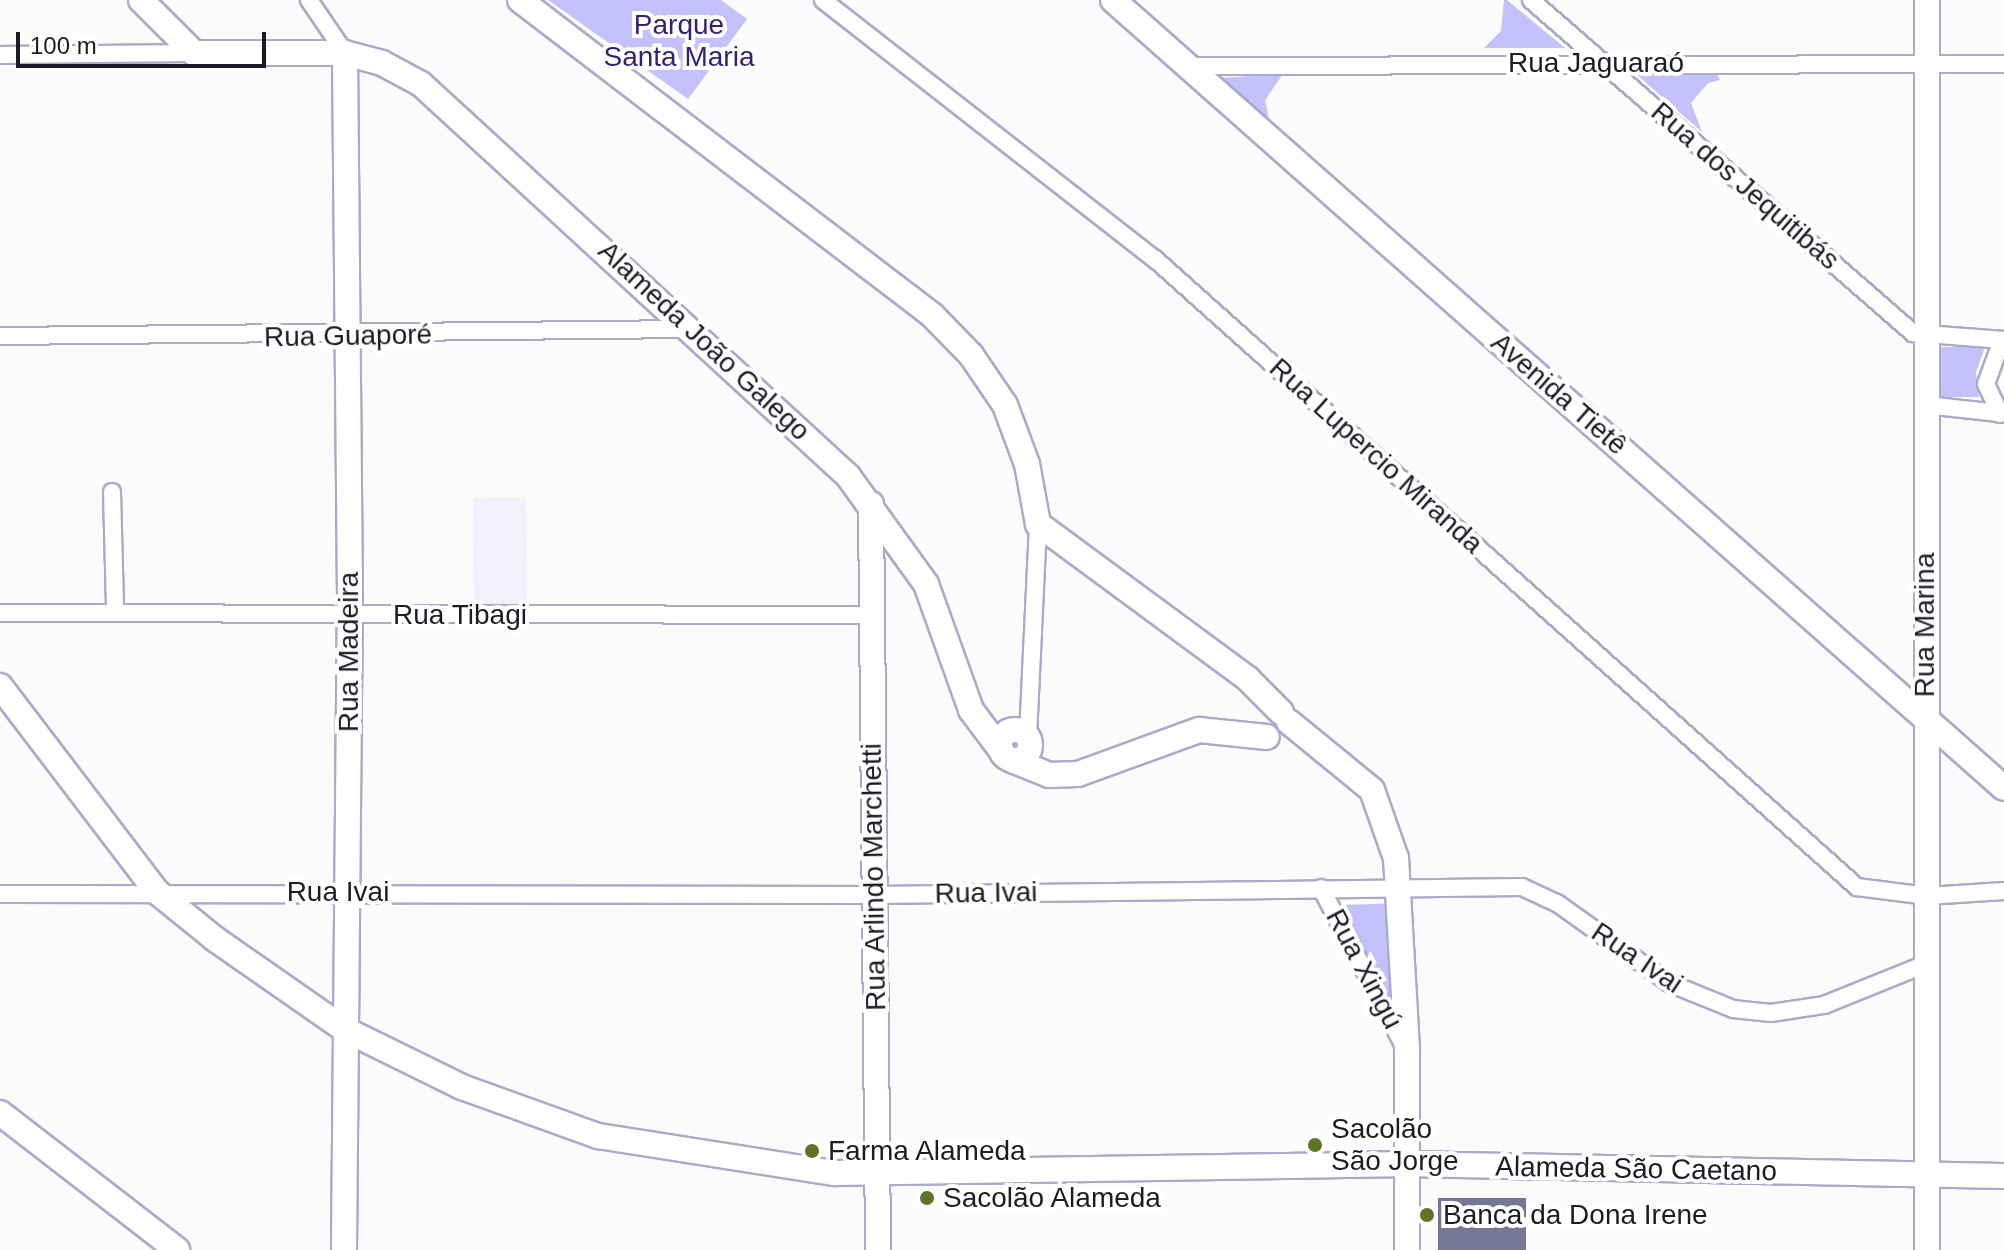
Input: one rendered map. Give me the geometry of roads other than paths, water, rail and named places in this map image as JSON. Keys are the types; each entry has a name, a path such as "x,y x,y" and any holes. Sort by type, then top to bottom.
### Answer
{"street":[{"path":"141,0 194,53"},
{"path":"309,0 345,53"},
{"path":"520,0 881,273 953,336 1005,405 1027,464 1038,524 1032,705 1016,741 1049,775 1078,774 1181,734 1274,724"},
{"name":"Rua Lupercio Miranda","path":"823,0 1155,259 1857,887 1927,896 2004,891"},
{"name":"Avenida Tietê","path":"1113,0 2004,788"},
{"name":"Rua dos Jequitibás","path":"1531,0 1925,338"},
{"name":"Rua Marina","path":"1927,0 1924,717 1928,963 1927,1250"},
{"path":"0,55 194,53"},
{"name":"Alameda João Galego","path":"194,53 345,53 382,63 421,84 695,329 871,504 926,584 971,710 1016,741"},
{"name":"Rua Madeira","path":"344,1250 350,615 345,53"},
{"name":"Rua Jaguaraó","path":"1187,66 2004,64"},
{"name":"Rua Guaporé","path":"0,336 347,337 695,329"},
{"path":"1925,338 2003,340 1986,384 2002,415"},
{"path":"1926,405 1981,406 2002,415"},
{"path":"112,492 115,610"},
{"name":"Rua Arlindo Marchetti","path":"871,504 878,1250"},
{"path":"1038,524 1247,678 1274,724 1316,745 1372,790 1390,833 1401,891"},
{"name":"Rua Tibagi","path":"0,613 115,610 350,615 872,615"},
{"name":"Alameda São Caetano","path":"0,686 157,892 344,1029 462,1087 598,1136 763,1164 878,1174 1408,1164 2004,1176"},
{"name":"Rua Ivai","path":"0,894 875,895 1321,888 1401,891 1495,887 1541,893 1669,983 1733,1009 1771,1013 1824,1005 1928,963"},
{"name":"Rua Xingú","path":"1321,888 1407,1051"},
{"name":"Rua Xingú","path":"1401,891 1407,1051 1407,1250"},
{"path":"0,1113 177,1250"}],"place":[{"name":"Sacolão São Jorge","path":"1315,1145"},
{"name":"Farma Alameda","path":"812,1151"},
{"name":"Sacolão Alameda","path":"927,1198"},
{"name":"Banca da Dona Irene","path":"1427,1215"}],"park label":[{"name":"Parque Santa Maria","path":"679,41"}]}
